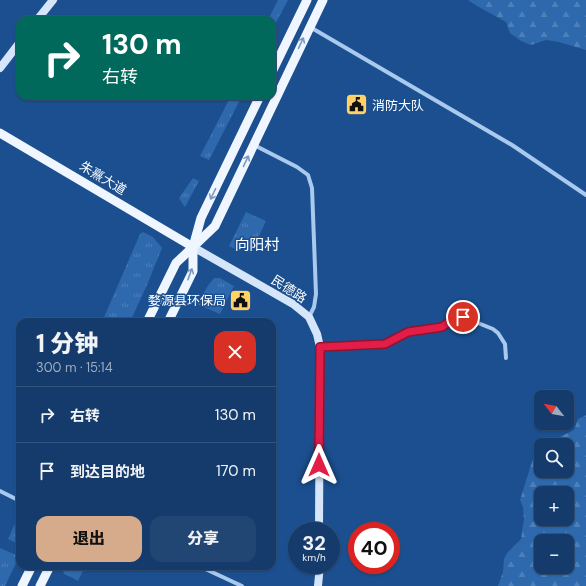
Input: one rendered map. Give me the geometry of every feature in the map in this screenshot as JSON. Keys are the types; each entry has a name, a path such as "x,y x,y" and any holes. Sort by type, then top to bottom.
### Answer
{"main road":[{"path":"276,64 307,0"},
{"path":"276,98 322,0"},
{"path":"170,318 193,272 193,247 201,218 258,100"},
{"path":"149,318 176,263 215,226 275,100"},
{"name":"朱熹大道","path":"0,133 193,247"},
{"path":"22,586 30,570"},
{"path":"40,586 48,570"}],"street":[{"path":"40,16 53,0"},
{"path":"310,26 512,145 586,195"},
{"path":"0,68 16,47"},
{"path":"254,145 308,174 312,188 316,294 314,307 309,317"},
{"name":"民德路","path":"193,247 293,304 309,317 317,334 320,347 319,522"},
{"path":"320,347 385,344 408,332 442,327 456,317 463,317 493,329 498,333 505,344 506,358"},
{"path":"0,492 16,499"},
{"path":"208,570 242,586"},
{"path":"318,586 319,574"}],"green space":[{"path":"278,0 288,0 276,22 276,16 270,16"},
{"path":"468,0 586,0 586,50 559,42 546,40 531,45 521,41 510,33 506,22"},
{"path":"229,100 240,100 209,160 200,156"},
{"path":"193,178 199,181 185,207 179,198"},
{"path":"246,212 266,221 251,253 240,247 237,250 229,246"},
{"path":"143,232 153,237 162,248 147,285 132,318 104,318 140,234"},
{"path":"214,278 220,278 234,286 220,314 197,304"},
{"path":"586,415 586,586 498,586 503,572 504,559 507,553 521,539 524,519 523,507 520,500 534,455 534,478 574,478 574,438 557,438 574,430 578,419"},
{"path":"16,521 16,543 8,539"},
{"path":"0,548 16,555 16,563 5,586 0,586"},
{"path":"65,570 83,570 78,581 63,573"}],"place":[{"name":"消防大队","path":"357,105"},
{"name":"婺源县环保局","path":"241,300"}],"district":[{"name":"向阳村","path":"257,245"}],"route":[{"path":"319,465 320,347 385,344 408,332 442,327 456,317 463,317"}]}
